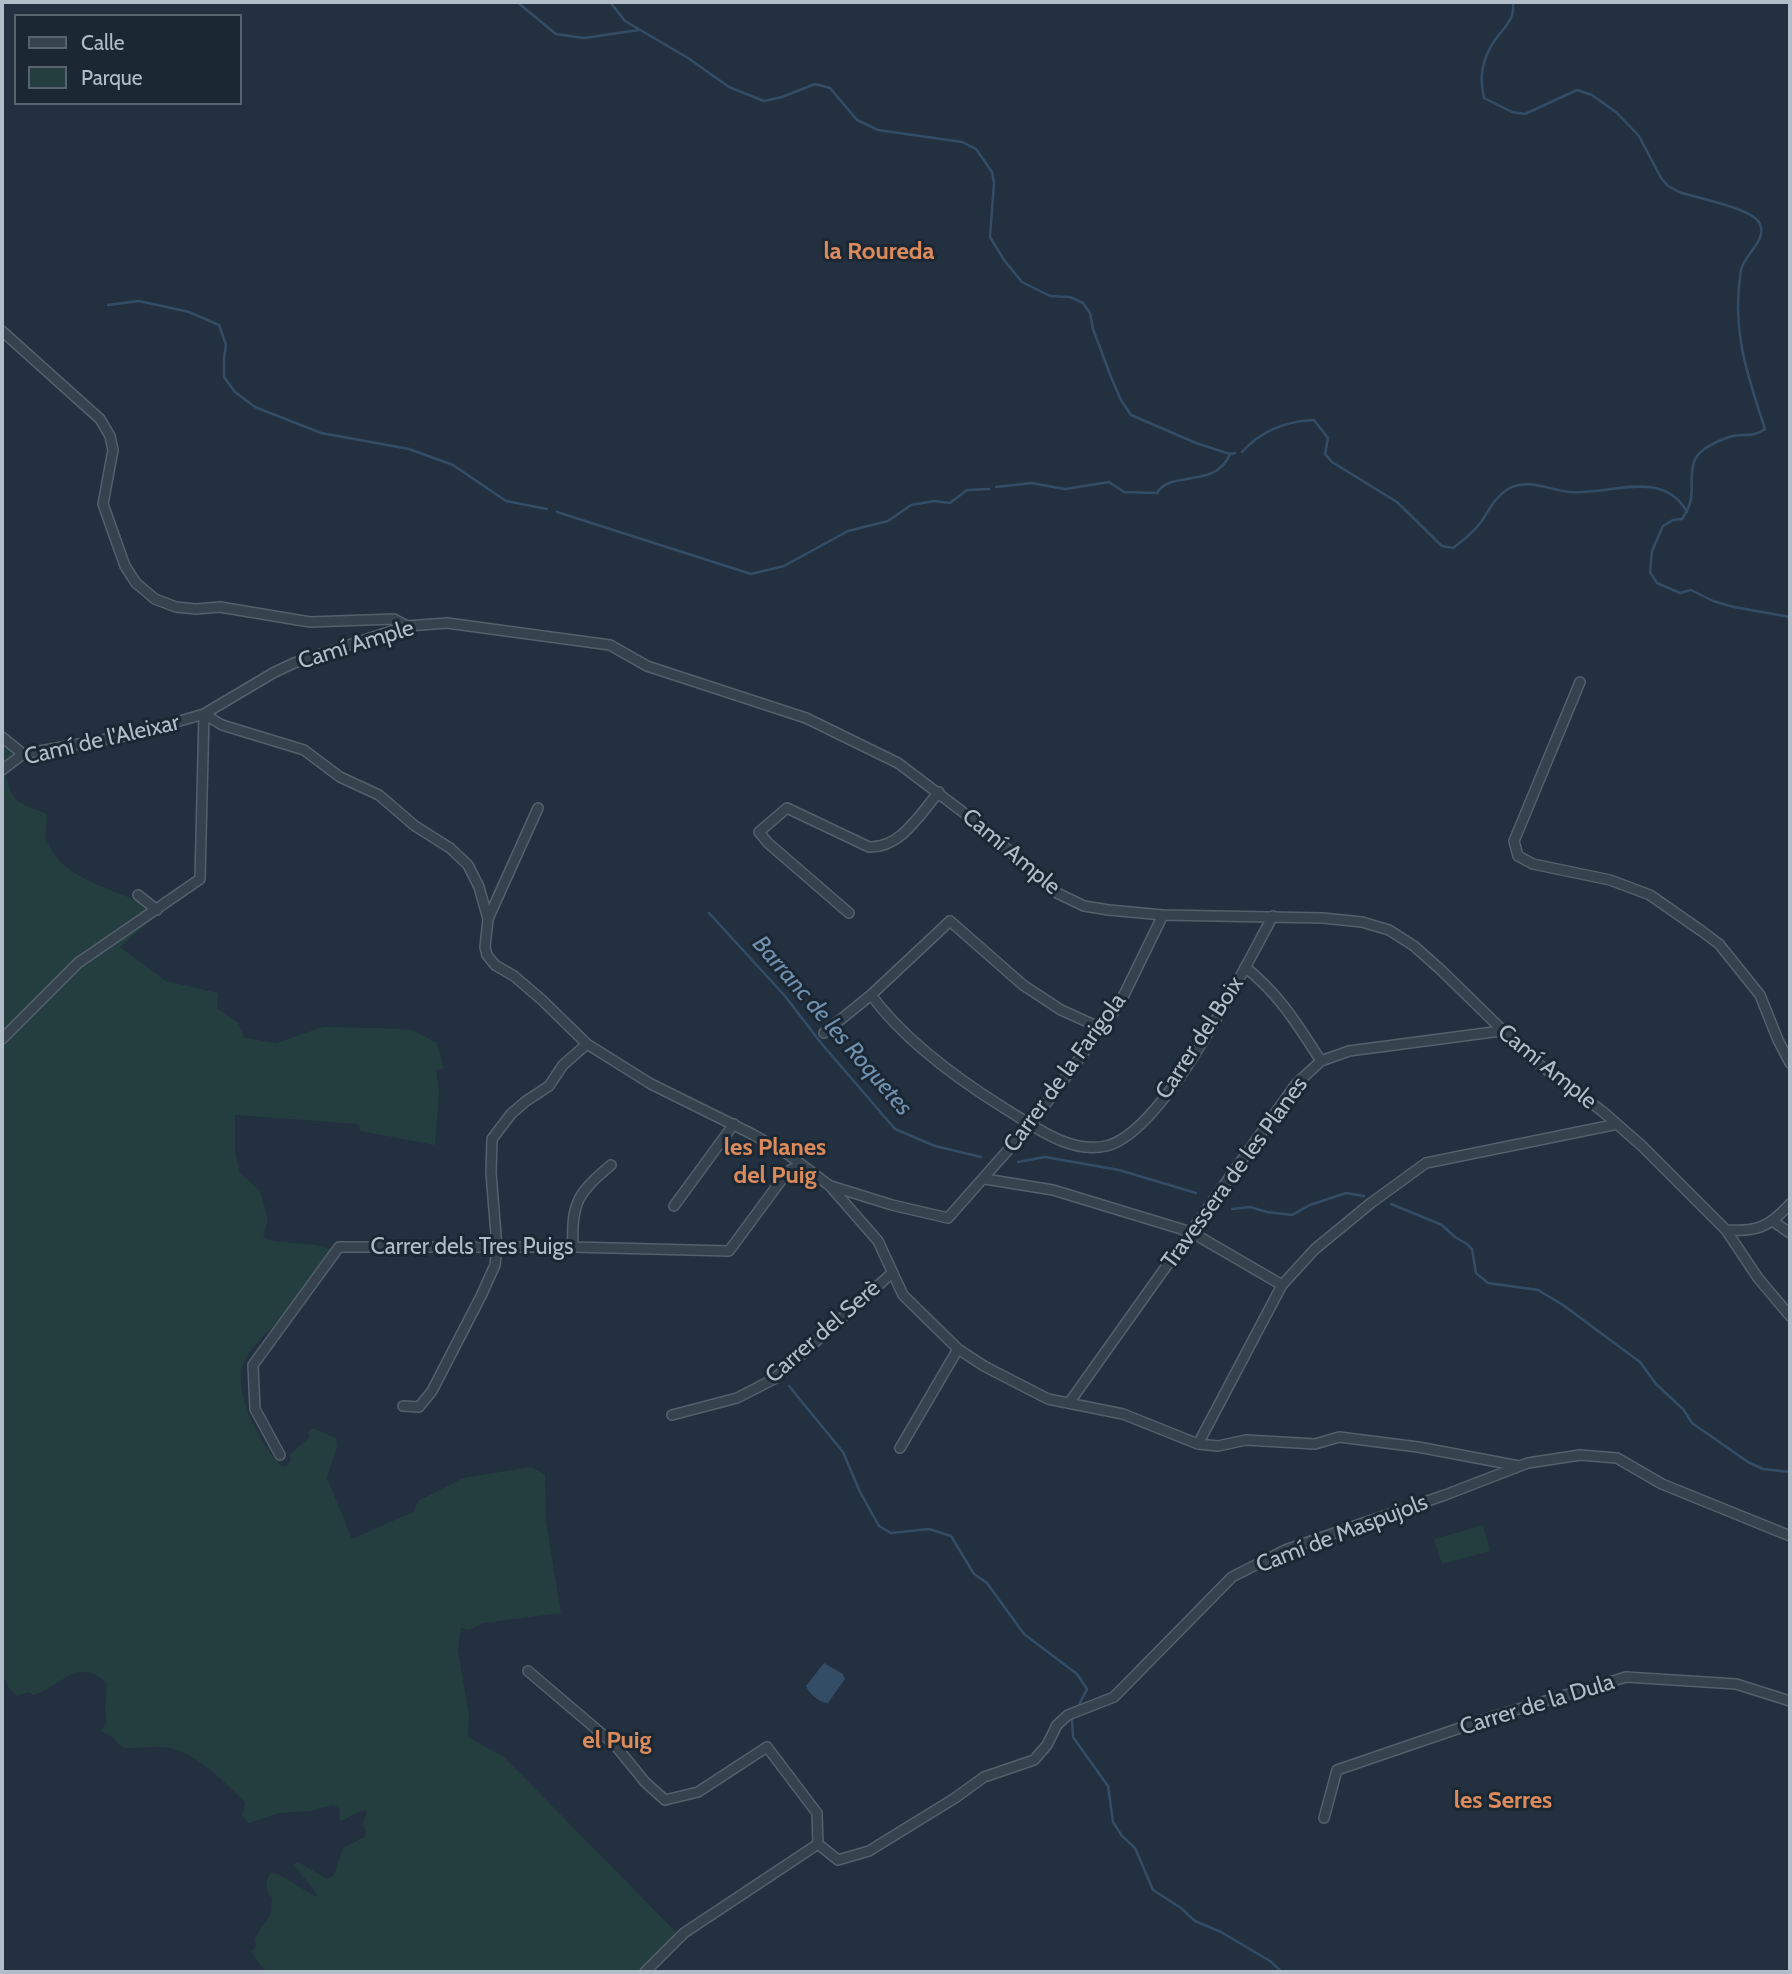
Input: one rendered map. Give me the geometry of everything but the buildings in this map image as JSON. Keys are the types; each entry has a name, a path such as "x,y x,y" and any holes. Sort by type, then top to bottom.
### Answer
{"street":[{"path":"2,331 106,427 113,450 103,504 125,566 136,583 155,599 176,607 219,607 310,622 394,619 407,626"},
{"name":"Camí Ample","path":"204,714 272,673 294,663 407,626 447,623 610,645 647,666 806,718 898,764 980,825 1058,893 1084,906 1109,911 1163,915 1322,918 1362,922 1389,930 1414,946 1441,970 1532,1059 1602,1111 1642,1146 1726,1230 1758,1278 1790,1315"},
{"path":"1580,682 1514,841 1518,856 1533,864 1610,880 1650,894 1719,944 1760,995 1790,1063"},
{"path":"2,1039 78,963 200,879 204,714 222,724 304,750 340,777 379,795 415,825 450,848 468,865 479,887 488,919"},
{"name":"Camí de l'Aleixar","path":"2,770 23,754 135,734 204,714"},
{"path":"2,737 23,754"},
{"path":"849,913 768,843 759,832 787,808 869,847 882,847 897,840 939,792"},
{"path":"538,808 488,919 485,947 487,955 495,965 514,976 542,1000 587,1044 651,1084 734,1124 805,1167 830,1186 878,1241 903,1295 958,1349 984,1366 1048,1399 1123,1414 1199,1444 1218,1446 1246,1440 1315,1444 1339,1437 1418,1447 1519,1466"},
{"path":"138,895 157,910"},
{"name":"Carrer de la Farigola","path":"830,1186 892,1205 948,1218 1031,1124 1119,1005 1163,915"},
{"name":"Carrer del Boix","path":"871,995 927,1053 984,1095 1063,1142 1083,1147 1107,1146 1126,1137 1141,1125 1182,1074 1273,916"},
{"path":"824,1033 871,995 950,921 1023,985 1061,1010 1101,1028"},
{"path":"1245,967 1268,985 1289,1011 1321,1061"},
{"name":"Travessera de les Planes","path":"1069,1403 1296,1084 1321,1061 1349,1051 1501,1031"},
{"path":"403,1406 419,1407 432,1391 495,1265 497,1247 491,1173 492,1139 511,1114 549,1086 563,1065 587,1044"},
{"path":"674,1206 734,1124"},
{"path":"1199,1444 1282,1285 1315,1249 1342,1227 1426,1163 1613,1125"},
{"path":"573,1247 572,1225 585,1187 611,1165"},
{"name":"Carrer dels Tres Puigs","path":"280,1455 255,1409 253,1365 339,1247 573,1247 729,1251 788,1171 805,1167"},
{"path":"985,1179 1053,1190 1191,1233 1282,1285"},
{"path":"1726,1230 1746,1231 1774,1222 1790,1205"},
{"path":"1774,1222 1790,1233"},
{"name":"Carrer del Serè","path":"672,1415 737,1398 774,1378 891,1273"},
{"path":"900,1448 958,1349"},
{"name":"Camí de Maspujols","path":"818,1844 838,1860 869,1851 984,1777 1034,1760 1062,1720 1068,1715 1114,1697 1232,1577 1285,1550 1445,1495 1519,1466 1580,1455 1617,1458 1662,1483 1790,1536"},
{"path":"528,1671 615,1745 645,1782 665,1800 698,1793 767,1747 817,1813 818,1844 684,1933 645,1972"},
{"name":"Carrer de la Dula","path":"1324,1818 1336,1770 1495,1716 1626,1677 1736,1684 1790,1701"}],"green space":[{"path":"2,741 15,751 11,760 3,766 12,794 20,802 47,814 45,843 49,844 56,857 81,877 160,912 120,947 166,981 218,993 217,1008 237,1022 245,1038 276,1043 323,1027 379,1028 413,1030 437,1043 444,1068 436,1070 439,1092 435,1145 360,1131 359,1124 235,1115 235,1152 240,1173 260,1191 268,1221 263,1235 265,1239 316,1245 333,1250 316,1269 292,1306 246,1358 241,1384 244,1399 265,1445 282,1466 287,1466 291,1460 289,1455 310,1437 308,1433 312,1428 336,1438 337,1447 327,1478 352,1539 413,1512 418,1501 463,1478 531,1467 545,1475 546,1521 561,1613 483,1623 469,1630 461,1628 458,1650 469,1715 468,1737 505,1758 679,1935 642,1972 268,1972 251,1951 256,1947 255,1939 271,1914 272,1898 266,1886 270,1873 278,1874 318,1896 294,1865 298,1862 327,1879 334,1875 343,1848 365,1837 366,1830 362,1825 367,1812 361,1811 340,1821 339,1808 333,1805 310,1811 280,1813 249,1823 242,1816 245,1802 197,1760 174,1749 162,1747 123,1748 101,1731 107,1722 107,1684 97,1676 78,1672 33,1695 28,1692 17,1696 7,1686 6,1680 2,1680"},
{"path":"1483,1525 1490,1551 1442,1564 1434,1539"}],"water":[{"path":"824,1663 843,1674 845,1679 828,1703 815,1698 806,1686"}],"waterway":[{"path":"517,2 556,34 584,38 639,30"},
{"path":"610,2 625,21 688,58 729,87 764,101 815,84 830,88 857,120 878,130 962,142 976,149 992,172 994,183 990,237 1022,282 1050,296 1070,297 1083,303 1090,313 1093,329 1111,377 1131,415 1196,443 1230,454 1235,453"},
{"path":"1513,2 1511,18 1484,61 1484,98 1512,112 1525,114 1577,90 1592,95 1617,113 1639,136 1668,186 1679,192 1745,212 1759,222 1761,235 1741,270 1738,312 1742,351 1765,429 1724,439 1699,454 1692,470 1690,503 1682,519 1673,520 1663,526 1652,551 1650,572 1657,583 1680,593 1691,590 1713,601 1734,607 1790,617"},
{"path":"108,305 139,301 189,312 219,325 226,345 224,377 235,392 255,407 321,433 409,449 453,465 506,501 547,509"},
{"path":"1242,452 1257,438 1275,428 1314,420 1328,438 1325,454 1332,462 1397,502 1442,546 1453,548 1475,530 1503,492 1524,484 1571,492 1650,487 1677,499 1687,512"},
{"path":"996,487 1031,483 1065,489 1109,482 1124,492 1157,493 1172,482 1214,472 1230,454"},
{"path":"557,512 751,574 784,566 848,531 888,521 911,505 934,501 950,503 967,490 989,489"},
{"name":"Barranc de les Roquetes","path":"709,913 785,996 821,1043 895,1129 935,1146 981,1157"},
{"name":"Barranc de les Roquetes","path":"1018,1162 1045,1157 1119,1170 1196,1193"},
{"name":"Barranc de les Roquetes","path":"1232,1209 1250,1207 1292,1215 1310,1205 1346,1193 1364,1196"},
{"name":"Barranc de les Roquetes","path":"1391,1204 1442,1225 1467,1244 1472,1249 1476,1273 1488,1283 1538,1290 1563,1305 1640,1362 1656,1384 1683,1409 1692,1423 1748,1462 1763,1469 1790,1472"},
{"path":"789,1386 843,1452 860,1492 879,1526 891,1533 929,1529 951,1536 974,1574 987,1583 1024,1634 1077,1674 1087,1689 1077,1709"},
{"path":"1072,1718 1073,1737 1108,1786 1113,1822 1122,1836 1135,1848 1153,1890 1181,1908 1195,1921 1221,1932 1270,1961 1282,1972"}],"district":[{"name":"la Roureda","path":"879,252"},
{"name":"les Planes del Puig","path":"775,1162"},
{"name":"el Puig","path":"617,1741"},
{"name":"les Serres","path":"1503,1801"}]}
